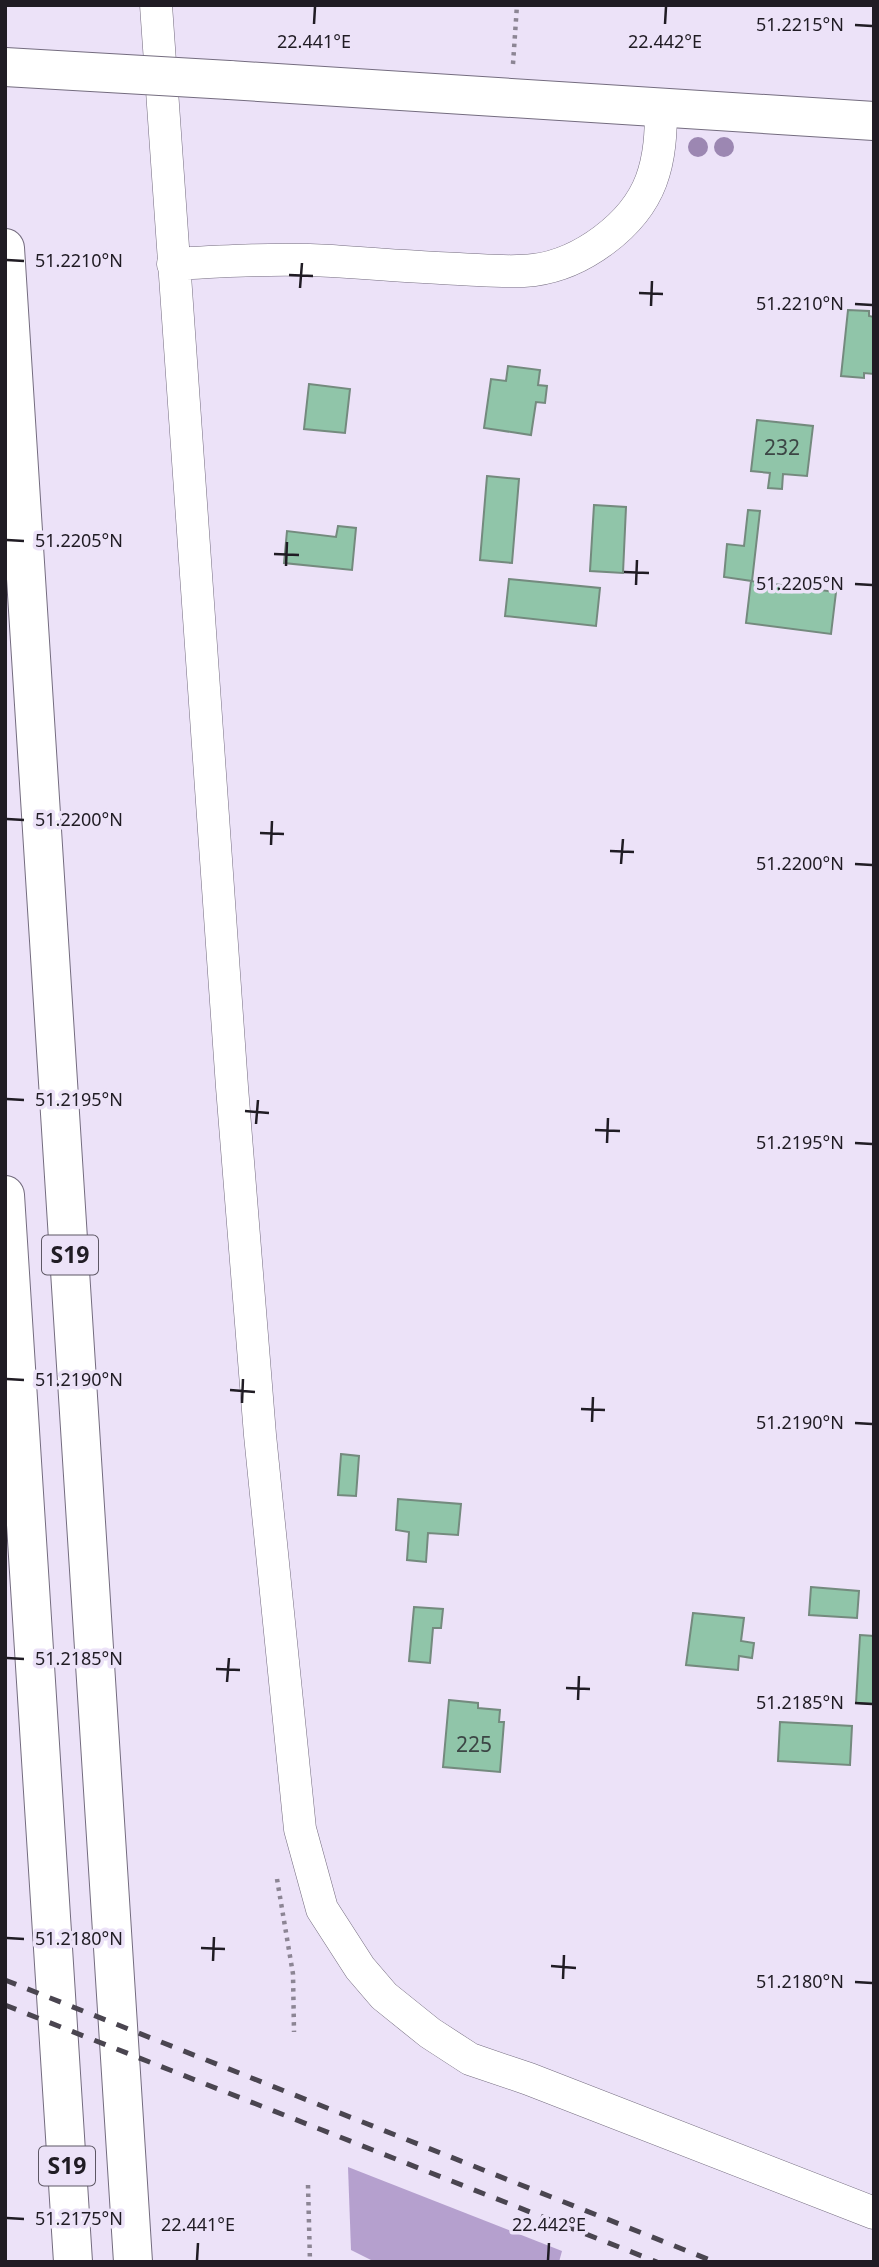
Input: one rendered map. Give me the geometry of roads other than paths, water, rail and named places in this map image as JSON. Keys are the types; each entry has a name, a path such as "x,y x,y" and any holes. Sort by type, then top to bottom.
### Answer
{"main road":[{"path":"5,66 874,121"},
{"name":"S19","path":"5,248 133,2262"},
{"name":"S19","path":"5,1195 73,2262"}],"street":[{"path":"156,5 232,1087 260,1436 300,1829 323,1909 360,1968 384,1996 430,2033 470,2059 529,2079 874,2213"},
{"path":"173,264 263,259 318,260 497,271 536,270 556,265 600,243 630,216 641,200 657,161 661,107"}],"railway":[{"path":"5,1980 715,2262"},
{"path":"5,2005 657,2262"}]}
